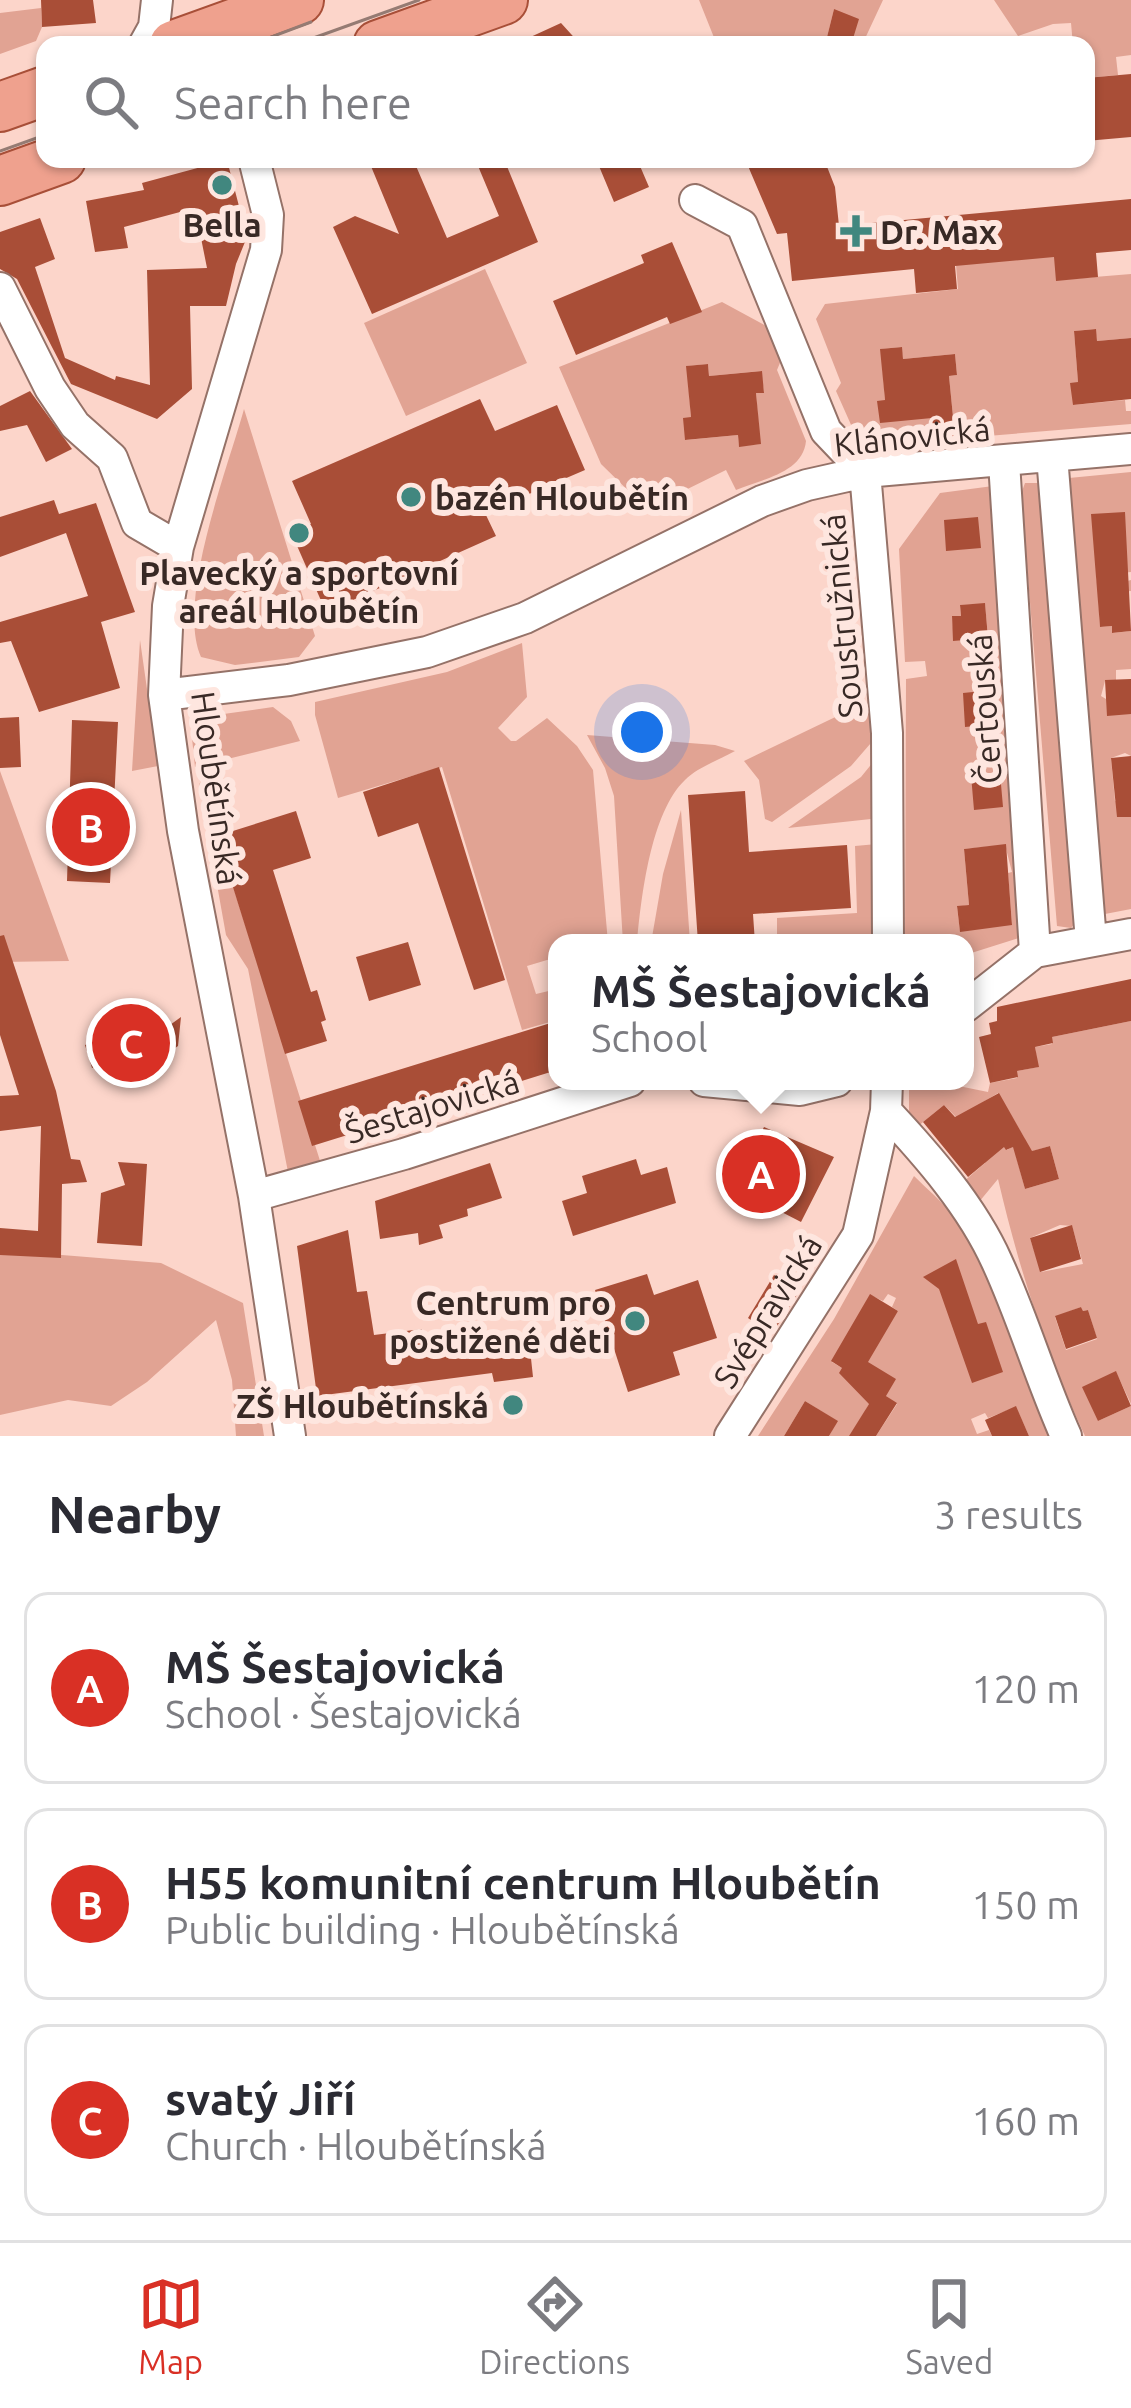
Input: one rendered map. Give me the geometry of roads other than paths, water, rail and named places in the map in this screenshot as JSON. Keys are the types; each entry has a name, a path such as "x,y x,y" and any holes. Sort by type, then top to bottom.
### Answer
{"main road":[{"path":"209,36 299,0"},
{"path":"403,36 503,0"},
{"path":"0,107 36,94"},
{"path":"0,181 36,168"}],"street":[{"path":"149,36 157,0"},
{"name":"Hloubětínská","path":"256,168 268,215 266,250 178,547 168,606 164,695 187,851 254,1196 290,1436"},
{"name":"Soustružnická","path":"695,200 742,225 826,431 865,472 887,733 888,934"},
{"path":"0,288 50,388 75,425 112,458 137,523 178,547"},
{"name":"Klánovická","path":"164,695 289,680 427,652 525,618 762,501 807,485 865,472 1131,448"},
{"path":"1052,456 1091,941"},
{"name":"Čertouská","path":"1004,462 1035,952"},
{"path":"974,1000 1035,952 1131,934"},
{"name":"Šestajovická","path":"254,1196 602,1090"},
{"path":"886,1096 996,1260 1037,1373 1066,1436"},
{"name":"Svépravická","path":"730,1436 858,1234 886,1096"}],"tram line":[{"path":"319,36 419,0"},
{"path":"274,36 311,22"},
{"path":"0,151 36,138"}],"place":[{"name":"Bella","path":"222,185"},
{"name":"Dr. Max","path":"856,231"},
{"name":"bazén Hloubětín","path":"411,497"},
{"name":"Plavecký a sportovní areál Hloubětín","path":"299,533"},
{"name":"H55 komunitní centrum Hloubětín","path":"91,827"},
{"name":"svatý Jiří","path":"131,1043"},
{"name":"MŠ Šestajovická","path":"761,1174"},
{"name":"Centrum pro postižené děti","path":"635,1321"},
{"name":"ZŠ Hloubětínská","path":"513,1405"}]}
